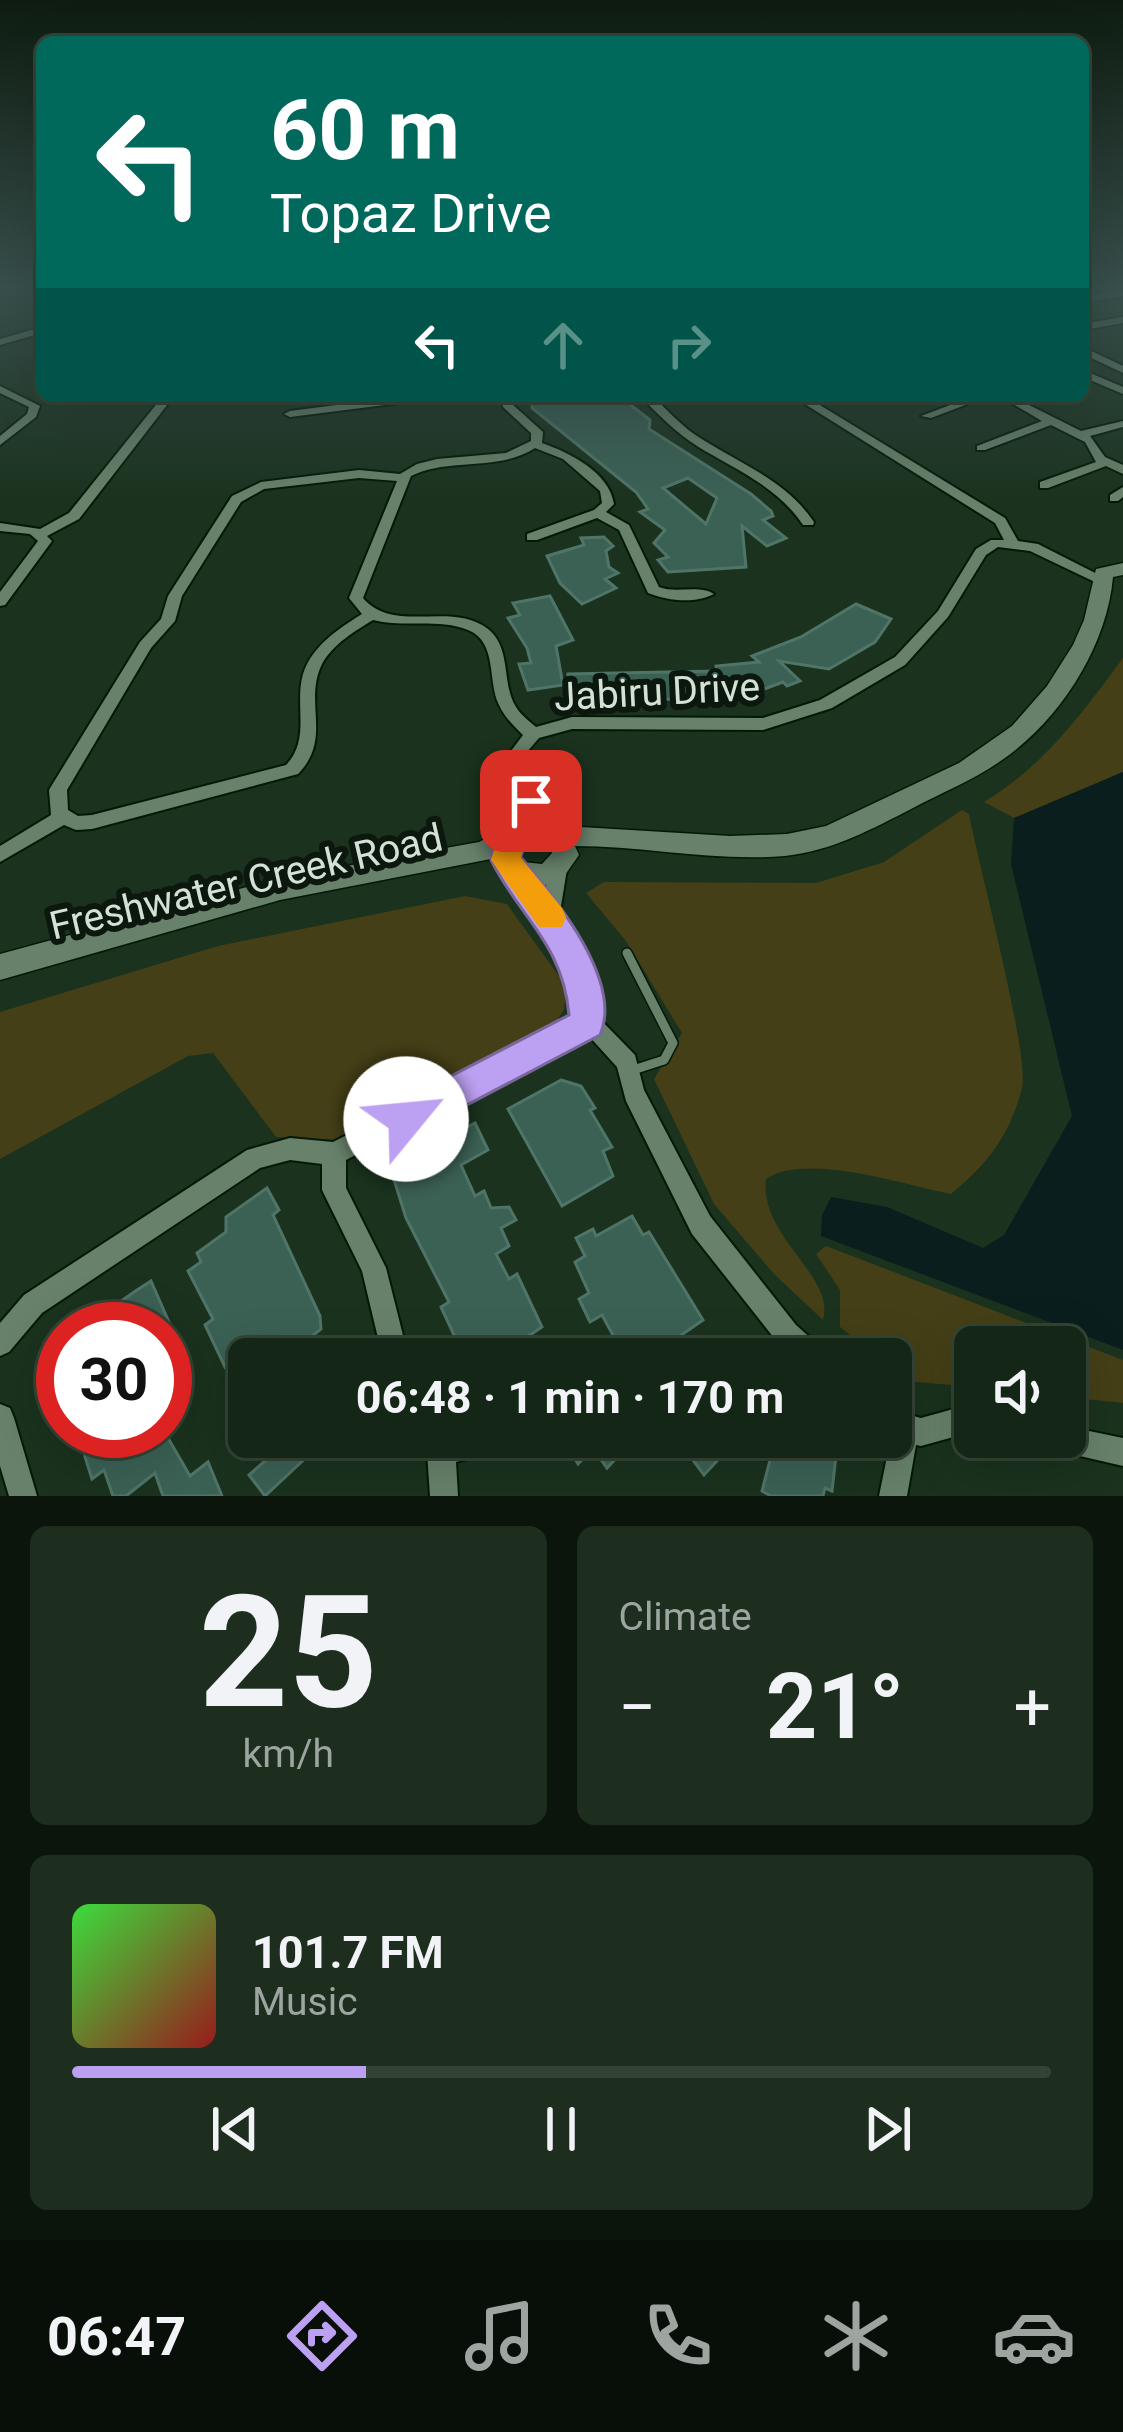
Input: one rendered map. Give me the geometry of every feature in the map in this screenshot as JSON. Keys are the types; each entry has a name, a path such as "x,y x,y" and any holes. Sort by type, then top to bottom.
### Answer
{"main road":[{"path":"514,855 558,849 783,857 850,842 981,776 1023,748 1085,667 1108,613 1116,579"},
{"path":"514,855 540,877 558,849"},
{"name":"Freshwater Creek Road","path":"0,967 280,889 514,855"},
{"name":"Freshwater Creek Road","path":"0,982 308,899 464,870 514,855"}],"street":[{"path":"1104,359 1123,370"},
{"path":"1089,380 1123,391"},
{"path":"0,389 35,406 32,415 0,442"},
{"path":"0,527 42,533 74,516 164,402"},
{"path":"290,414 385,402"},
{"path":"507,402 537,432 535,444"},
{"path":"652,402 689,436 716,447 794,503 808,522"},
{"path":"807,402 1000,521 1012,542 1116,579"},
{"path":"927,416 967,402"},
{"path":"1027,402 1094,445 1103,463"},
{"path":"981,448 1052,421"},
{"path":"1081,435 1123,424"},
{"path":"63,817 56,807 58,790 145,646 168,621 176,596 236,499 261,486 358,473 402,478 424,466 518,453 535,444"},
{"path":"532,537 598,513 608,503 606,490 567,457 535,444"},
{"path":"1044,485 1103,463 1123,470"},
{"path":"402,478 357,587 358,603 372,614 463,623 482,631 493,647 508,709 533,734"},
{"path":"598,513 629,535 653,590 668,596 707,593"},
{"path":"0,602 44,546 42,533"},
{"name":"Jabiru Drive","path":"514,855 523,791 517,761 533,734 572,723 763,724 826,704 844,690 893,668 943,614 981,552 1012,542"},
{"path":"0,855 63,817 92,822 292,770 308,748 313,667 339,637 372,614"},
{"path":"523,791 558,849 550,916"},
{"path":"514,855 585,977 587,1023 619,1049 634,1093 701,1225 791,1338"},
{"path":"0,1343 33,1304 255,1158 290,1149 334,1154 587,1023"},
{"path":"334,1154 334,1190 374,1268 391,1338"},
{"path":"0,1418 23,1496"},
{"path":"912,1426 954,1420"},
{"path":"1086,1444 1123,1452"},
{"path":"438,1458 445,1496"},
{"path":"893,1496 896,1458"}],"lane":[{"path":"627,953 673,1043 664,1060 628,1070"}],"shaded area":[{"path":"1123,658 1123,772 1014,818 984,802 1044,755"},
{"path":"962,810 969,814 1002,957 1022,1088 996,1147 951,1194 830,1170 805,1169 766,1179 774,1219 819,1288 823,1320 774,1274 714,1204 654,1079 682,1033 626,941 586,893 604,882 816,883 884,862"},
{"path":"465,896 507,904 567,987 564,1010 546,1036 337,1140 276,1137 213,1053 188,1056 0,1159 0,1012 218,946"},
{"path":"826,1246 1034,1326 954,1326 954,1385 912,1382 912,1338 854,1338 840,1327 840,1290 816,1254"},
{"path":"1086,1346 1123,1360 1123,1403 1086,1399"}],"water":[{"path":"1123,772 1123,1350 1086,1336 1086,1326 1059,1326 821,1236 822,1215 831,1197 887,1207 983,1248 1004,1235 1072,1116 1011,864 1014,818"}],"building":[{"path":"532,402 627,402 650,420 649,429 771,511 773,516 763,520 786,538 767,546 742,526 746,567 668,572 658,560 668,557 654,543 665,530 640,512 648,509 636,492 532,408","holes":["688,478 717,498 706,524 663,488"]},
{"path":"604,537 613,546 606,551 609,567 618,573 605,579 616,588 582,604 560,583 547,556 584,545 581,538"},
{"path":"550,596 573,640 556,646 563,685 528,690 519,664 531,663 527,648 508,618 520,615 513,603"},
{"path":"856,604 891,619 875,642 829,669 779,661 800,681 787,686 783,682 746,696 696,700 568,696 568,674 717,671 716,666 759,662 752,656 801,637"},
{"path":"561,1080 581,1086 595,1108 590,1110 612,1147 603,1151 613,1176 562,1206 508,1109"},
{"path":"475,1123 488,1150 461,1165 475,1196 484,1191 491,1208 509,1207 516,1220 501,1228 509,1246 496,1254 509,1279 517,1274 542,1327 526,1338 455,1338 441,1307 449,1302 406,1218 390,1167"},
{"path":"267,1188 279,1210 273,1215 320,1316 321,1329 309,1338 228,1338 225,1367 205,1325 213,1319 188,1271 201,1262 197,1253 226,1232 226,1217"},
{"path":"632,1216 643,1235 649,1232 703,1320 677,1338 615,1338 602,1315 590,1322 579,1299 589,1293 575,1262 585,1256 576,1238 593,1229 596,1236"},
{"path":"151,1281 160,1302 120,1302"},
{"path":"85,1458 180,1458 190,1476 208,1462 222,1496 163,1496 155,1473 126,1496 113,1496 104,1470 92,1479"},
{"path":"306,1458 265,1496 249,1475 266,1460"},
{"path":"691,1458 720,1458 704,1475"},
{"path":"771,1458 836,1458 832,1491 825,1488 823,1496 771,1496 762,1491"}],"slow traffic":[{"path":"511,838 506,860 550,917"}],"route":[{"path":"406,1119 587,1023 585,977 565,951 550,916 506,860 507,844 518,832 523,791 531,801"}]}
